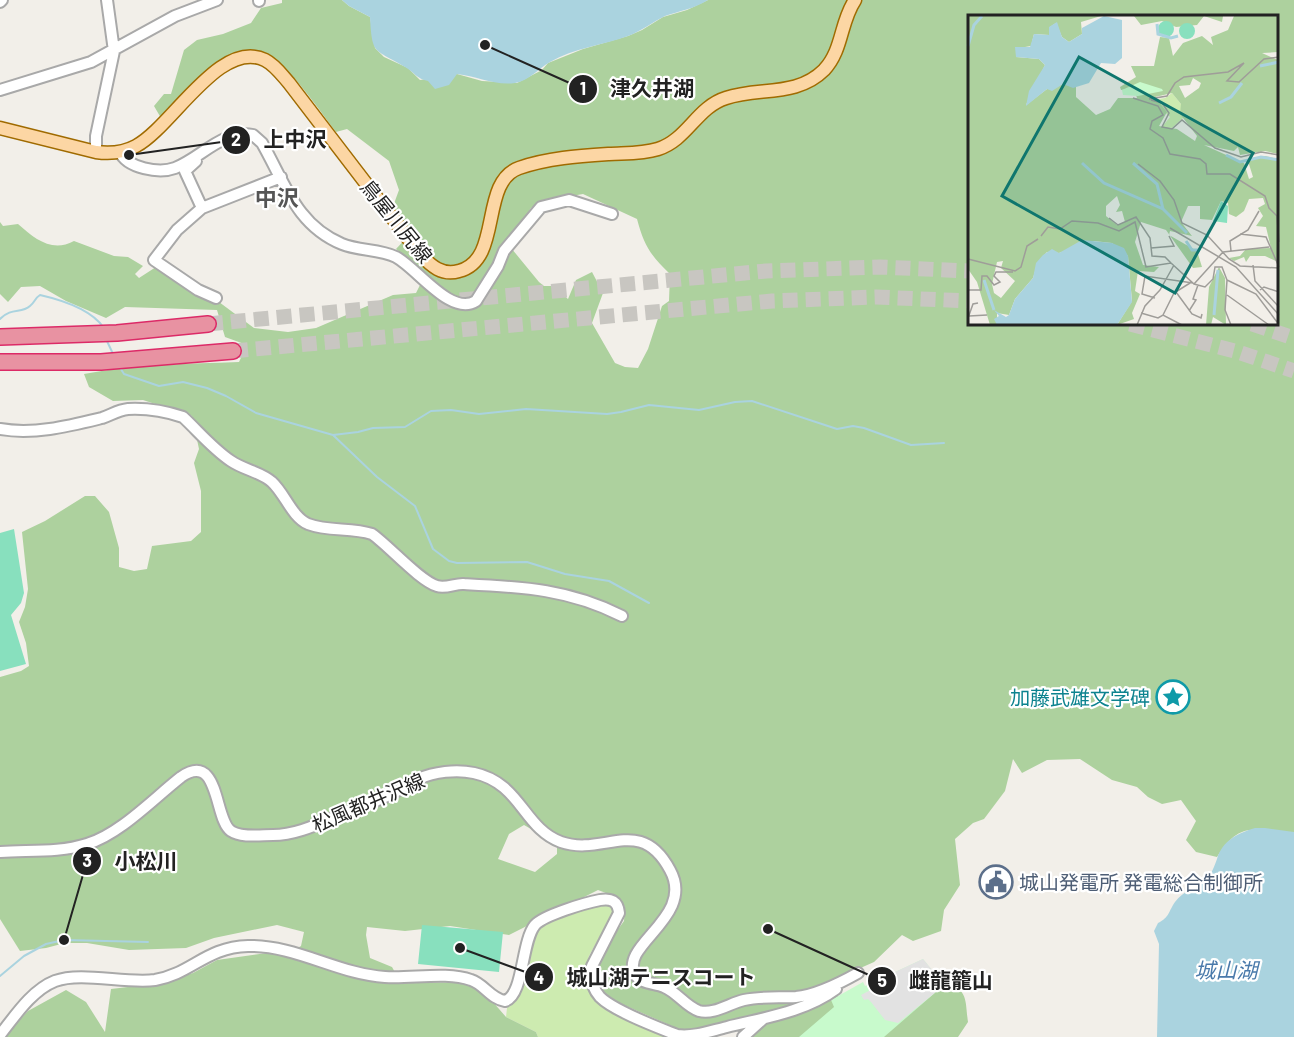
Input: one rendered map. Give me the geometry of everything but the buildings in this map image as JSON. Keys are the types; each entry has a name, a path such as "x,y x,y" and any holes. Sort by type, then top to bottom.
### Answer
{"highway":[{"path":"1,337 88,335 208,324"},
{"path":"0,362 101,362 233,351"}],"main road":[{"name":"鳥屋川尻線","path":"0,128 96,152 120,152 143,142 226,63 248,57 264,60 289,83 420,254 438,270 449,273 458,272 474,264 479,256 502,181 513,171 565,158 639,153 661,148 680,136 705,110 721,99 783,90 807,82 825,68 835,53 846,18 855,0"}],"street":[{"path":"96,152 96,136 114,51 107,0"},
{"path":"0,90 91,62 175,16 217,0"},
{"path":"120,152 122,158 133,165 152,169 175,168 223,140 239,135 253,135 262,143 300,213 315,229 342,244 388,253 404,261 442,296 464,304 477,301 498,266 504,251 541,207 570,200 612,214"},
{"path":"202,151 200,158 185,171 202,208"},
{"path":"216,298 193,287 154,260 177,230 202,208 281,177"},
{"path":"193,287 202,277"},
{"path":"0,429 43,430 105,417 128,409 154,410 177,415 183,417 211,446 231,461 273,483 302,520 324,529 362,530 372,534 424,578 438,586 462,583 519,587 567,594 597,603 622,616"},
{"name":"松風都井沢線","path":"0,852 44,851 88,844 126,821 190,772 200,773 210,780 225,825 232,832 267,835 302,830 392,794 428,776 448,772 472,773 501,783 539,827 556,840 572,845 632,840 644,842 660,855 675,882 675,902 636,956 633,970 636,977 642,981 668,988 693,1008 708,1012 744,1000 800,996 841,982 858,973"},
{"name":"松風都井沢線","path":"0,1035 30,999 55,981 78,978 155,980 180,972 217,951 247,946 284,950 381,977 452,977 472,980 505,1002 513,996 528,939 536,925 551,916 609,899 615,901 619,906 619,913 594,959 591,975 595,990 603,1000 613,1006 677,1035 695,1035 763,1019 822,998 835,991 841,982"},
{"path":"743,1037 763,1019"}],"green space":[{"path":"282,0 342,0 370,17 375,48 384,57 408,68 420,80 457,74 482,81 517,83 542,70 548,63 583,49 628,36 663,17 687,10 708,0 1294,0 1294,832 1251,830 1234,836 1217,857 1196,852 1186,840 1196,821 1181,800 1162,804 1148,797 1137,787 1112,780 1080,759 1047,760 1022,773 1013,759 1005,791 984,819 973,823 955,839 960,885 944,910 941,931 913,941 902,935 874,962 847,974 832,988 848,1010 805,1037 749,1037 763,1026 690,1034 617,1002 605,993 598,983 599,956 624,921 625,907 619,898 598,890 509,935 450,926 405,931 367,927 370,958 392,967 401,983 466,982 486,994 506,1017 536,1032 538,1037 4,1037 28,1011 66,990 86,1002 105,1032 111,989 161,983 193,973 217,960 267,953 287,954 301,946 304,932 277,925 214,938 186,948 129,950 87,943 65,943 20,951 0,919 0,677 21,671 29,666 26,643 19,622 25,607 28,589 22,532 45,521 85,496 95,496 109,512 119,548 119,567 134,571 147,569 152,546 191,541 201,532 201,491 194,463 199,449 192,416 143,400 113,401 89,387 84,374 142,366 239,362 247,345 225,337 217,310 125,307 106,318 66,301 40,286 21,287 8,302 0,294 0,222 3,226 18,224 37,239 51,245 58,246 74,241 114,256 128,257 143,266 135,274 139,278 156,267 219,302 254,328 288,332 316,328 393,295 416,293 421,283 418,267 396,249 410,234 401,218 392,209 399,190 389,161 347,129 336,132 296,80 269,56 252,51 233,54 207,74 161,118 154,106 164,94 171,94 184,50 197,40 223,34 251,23 261,8 282,3","holes":["583,194 637,219 649,249 670,274 669,301 662,306 648,349 638,368 615,363 592,323 603,293 592,272 576,280 568,299 553,286 544,286 539,282 507,243 531,208 543,201","524,825 557,844 557,854 535,872 498,859 509,834"]},
{"path":"14,529 24,593 21,603 11,615 26,664 0,671 0,533"},
{"path":"608,902 614,908 612,914 589,956 587,965 592,992 672,1037 538,1037 536,1032 506,1017 507,1008 515,995 536,929 544,921"},
{"path":"422,925 503,932 499,972 418,964"},
{"path":"923,959 944,985 884,1037 799,1037 834,1007 831,1000 863,982 865,986"},
{"path":"947,982 963,993 966,1003 968,1022 958,1037 881,1037 881,1035"}],"shaded area":[{"path":"923,959 937,976 931,984 936,992 898,1023 885,1020 871,1002 868,999 864,1000 861,995 882,984 880,979"}],"water":[{"path":"342,0 708,0 692,8 665,16 628,36 559,57 520,82 500,83 457,74 449,85 435,89 428,81 377,50 372,39 370,17"},
{"name":"城山湖","path":"1255,828 1294,832 1294,1037 1157,1037 1159,944 1154,931 1178,898 1209,875 1223,847 1237,835"}],"waterway":[{"path":"0,319 8,313 27,308 40,295 84,311 104,328"},
{"path":"106,339 114,356"},
{"path":"119,366 124,374 159,386 183,382 207,388 256,413 333,435 377,477 415,506 433,549 449,561 457,563 527,562 565,574 609,581 649,603"},
{"path":"333,435 373,428 405,427 431,411 451,410 479,414 526,409 607,414 649,405 699,410 735,402 752,401 837,429 853,426 864,428 911,445 944,443"},
{"path":"0,976 24,956 46,944 64,940 148,942"}],"tunnel":[{"path":"208,324 766,271 880,267 968,271"},
{"path":"233,351 772,301 876,297 968,301"},
{"path":"1138,326 1235,351 1294,371"},
{"path":"1258,326 1294,338"}],"place":[{"name":"津久井湖","path":"485,45"},
{"name":"上中沢","path":"129,155"},
{"name":"加藤武雄文学碑","path":"1173,697"},
{"name":"城山発電所 発電総合制御所","path":"996,882"},
{"name":"雌龍籠山","path":"768,929"},
{"name":"小松川","path":"64,940"},
{"name":"城山湖テニスコート","path":"460,948"}],"district":[{"name":"中沢","path":"277,197"}]}
